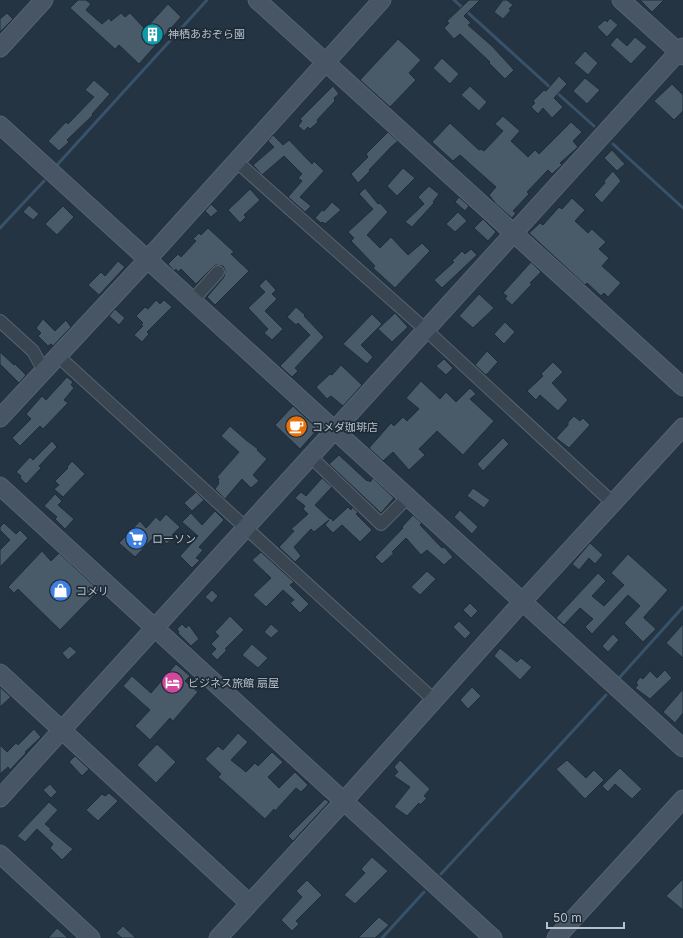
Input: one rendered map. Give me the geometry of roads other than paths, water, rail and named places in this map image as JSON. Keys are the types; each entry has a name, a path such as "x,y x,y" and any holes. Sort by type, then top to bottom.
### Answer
{"street":[{"path":"0,48 44,0"},
{"path":"257,0 683,387"},
{"path":"0,418 147,260 382,0"},
{"path":"0,798 513,234 682,52 621,0"},
{"path":"0,125 683,748"},
{"path":"236,161 426,330 614,504"},
{"path":"192,301 218,272"},
{"path":"0,321 33,351 44,370"},
{"path":"58,356 434,700"},
{"path":"218,938 343,802 523,601 614,504 683,427"},
{"path":"311,457 381,524 408,496"},
{"path":"0,486 493,938"},
{"path":"0,673 249,903"},
{"path":"556,938 683,799"},
{"path":"0,854 91,938"}],"waterway":[{"path":"57,165 207,0"},
{"path":"454,0 552,89"},
{"path":"556,92 594,126"},
{"path":"613,144 683,208"},
{"path":"0,228 44,181"},
{"path":"620,677 683,607"},
{"path":"441,874 606,695"},
{"path":"382,938 424,892"}],"place":[{"name":"神栖あおぞら園","path":"153,34"},
{"name":"コメダ珈琲店","path":"297,427"},
{"name":"ローソン","path":"137,539"},
{"name":"コメリ","path":"60,591"},
{"name":"ビジネス旅館 扇屋","path":"172,683"}]}
